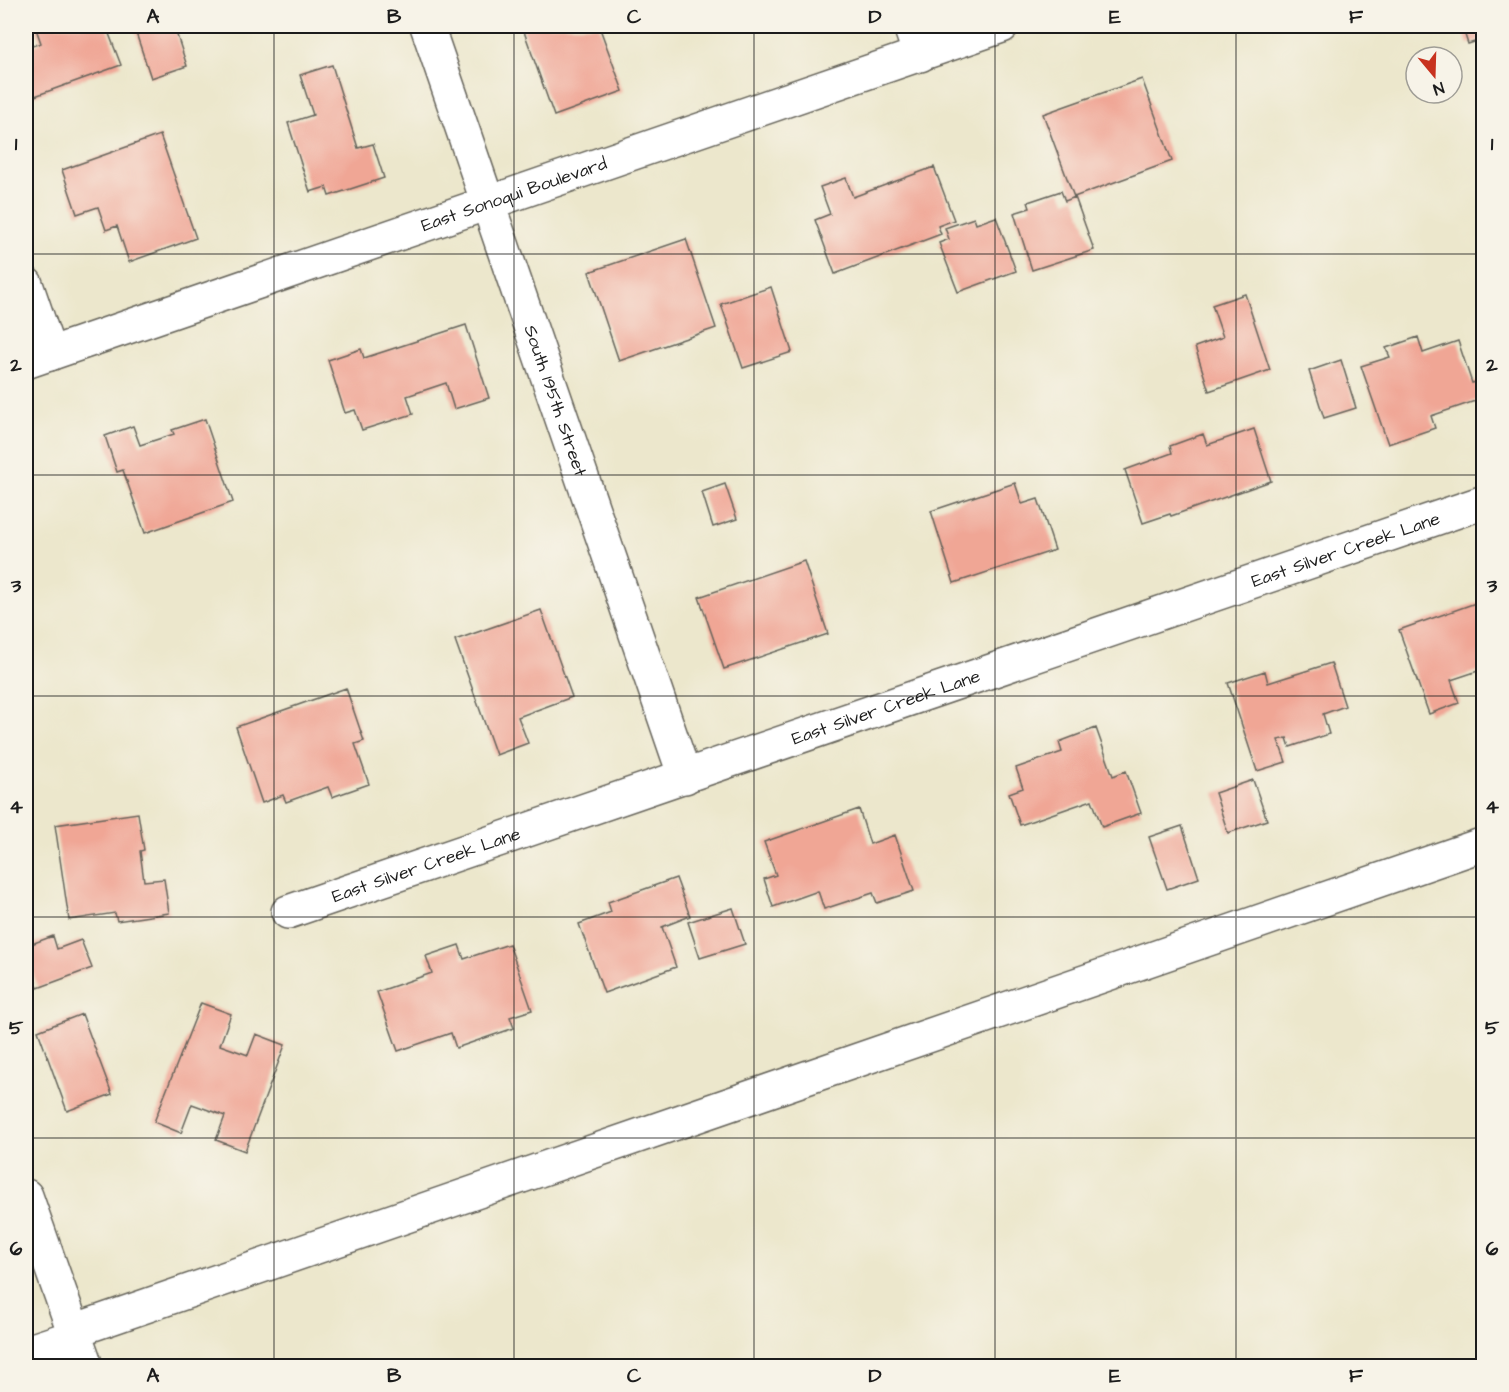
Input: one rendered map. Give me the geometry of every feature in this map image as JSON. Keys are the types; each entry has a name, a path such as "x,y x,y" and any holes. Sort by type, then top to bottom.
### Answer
{"street":[{"name":"South 195th Street","path":"427,26 685,777"},
{"name":"East Sonoqui Boulevard","path":"38,358 488,203 915,40 1002,26"},
{"path":"26,284 38,358"},
{"name":"East Silver Creek Lane","path":"288,912 1484,502"},
{"path":"26,1352 74,1333 1484,844"},
{"path":"26,1196 86,1366"}],"building":[{"path":"35,26 106,26 121,65 35,96 26,69 26,48 41,43"},
{"path":"148,26 174,26 187,66 151,78 135,30"},
{"path":"522,26 599,26 623,91 554,116"},
{"path":"1462,26 1484,26 1484,39 1468,44"},
{"path":"332,65 358,148 373,144 384,178 329,196 326,187 310,192 288,123 313,115 300,75"},
{"path":"1142,79 1172,161 1074,197 1043,114"},
{"path":"160,135 196,238 129,262 117,226 106,230 98,207 77,214 62,170"},
{"path":"934,167 954,220 938,226 941,234 835,274 815,220 830,214 820,187 846,178 853,197"},
{"path":"1061,191 1065,201 1075,197 1094,250 1032,270 1014,213 1030,208 1028,202"},
{"path":"996,217 1016,271 958,292 939,243 949,239 945,228 974,218 976,224"},
{"path":"686,239 716,328 619,361 589,272"},
{"path":"771,287 792,352 743,368 721,304"},
{"path":"1245,294 1270,370 1209,391 1195,347 1223,337 1212,305"},
{"path":"466,325 489,398 454,409 446,383 407,396 413,414 362,430 355,410 345,413 328,360 361,349 364,358"},
{"path":"1418,337 1423,353 1458,341 1472,383 1484,380 1484,398 1431,416 1435,428 1388,444 1361,366 1390,357 1386,348"},
{"path":"1341,360 1356,408 1324,418 1309,371"},
{"path":"205,419 233,502 145,533 123,470 117,472 105,436 133,426 140,445 174,434 172,430"},
{"path":"1254,429 1271,481 1171,516 1170,514 1143,523 1125,470 1172,453 1170,446 1203,434 1207,445"},
{"path":"1015,483 1022,504 1038,499 1055,550 954,583 931,511"},
{"path":"725,484 737,519 713,527 702,492"},
{"path":"804,561 828,634 724,669 699,597"},
{"path":"1484,600 1484,669 1451,680 1459,703 1429,714 1399,630"},
{"path":"541,610 572,697 518,717 528,743 496,755 455,640"},
{"path":"1331,663 1345,706 1323,714 1329,734 1290,747 1287,738 1278,740 1286,762 1257,771 1228,683 1265,671 1268,683"},
{"path":"346,688 364,741 355,744 369,784 332,797 328,787 286,802 283,795 262,803 236,727"},
{"path":"1096,728 1113,776 1126,771 1141,813 1102,827 1092,800 1020,825 1009,793 1023,788 1016,768 1062,752 1059,742"},
{"path":"1253,780 1267,820 1228,833 1215,793"},
{"path":"859,809 870,844 895,835 914,891 877,903 873,893 824,909 818,891 773,907 764,879 776,875 764,842"},
{"path":"138,813 144,850 140,851 144,881 164,879 169,913 117,921 115,913 69,920 55,825"},
{"path":"1182,826 1199,878 1167,889 1149,837"},
{"path":"676,878 690,916 662,927 676,967 604,993 579,924 611,912 608,902"},
{"path":"733,908 745,944 700,958 688,922"},
{"path":"53,936 57,949 81,940 92,968 38,988 26,953 26,946"},
{"path":"509,944 532,1010 510,1017 514,1028 456,1048 451,1033 398,1051 377,992 432,973 426,956 459,945 464,959"},
{"path":"201,1003 231,1014 220,1045 248,1055 256,1034 285,1045 245,1151 216,1140 225,1116 192,1104 181,1133 154,1122"},
{"path":"82,1014 112,1094 67,1111 38,1031"}]}
